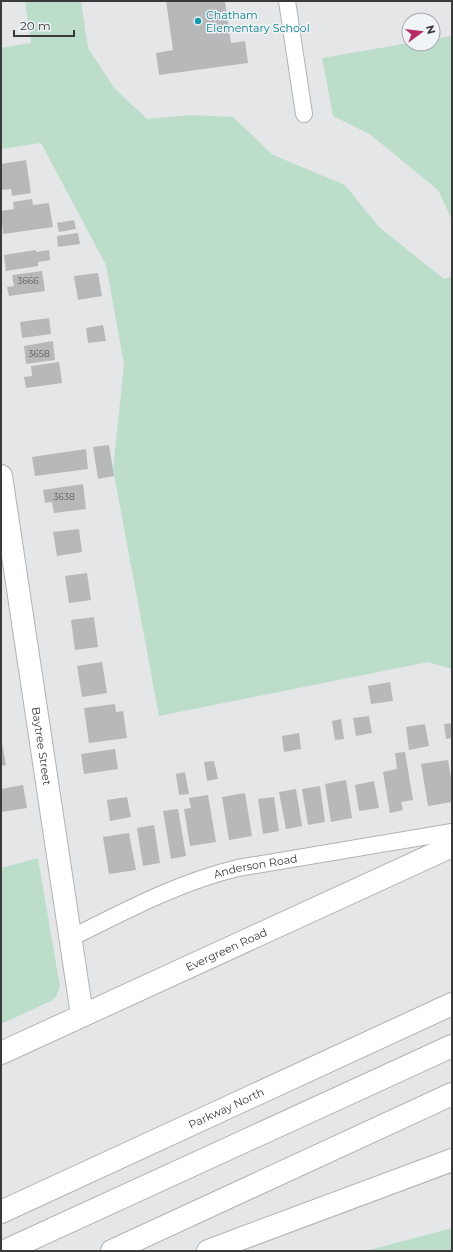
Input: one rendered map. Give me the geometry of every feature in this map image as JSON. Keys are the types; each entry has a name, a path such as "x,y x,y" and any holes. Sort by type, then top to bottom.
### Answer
{"main road":[{"name":"Baytree Street","path":"1,476 82,1015"},
{"name":"Evergreen Road","path":"1,1052 452,846"},
{"name":"Parkway North","path":"1,1212 452,1004"},
{"path":"5,1251 452,1046"},
{"path":"112,1251 452,1094"},
{"path":"208,1251 452,1160"}],"street":[{"path":"287,1 304,114"},
{"name":"Anderson Road","path":"71,938 154,897 209,875 238,868 452,832"}],"green space":[{"path":"25,1 81,1 88,48 115,89 147,119 192,115 233,117 273,155 345,185 379,227 444,279 452,276 452,669 428,662 159,716 113,469 124,364 106,265 41,143 1,149 1,48 31,43"},
{"path":"452,36 452,220 438,190 371,135 333,116 322,58 401,44 401,52 441,52 441,38"},
{"path":"38,858 60,987 56,997 51,1001 1,1024 1,868"},
{"path":"452,1228 452,1251 366,1251"}],"building":[{"name":"Chatham Elementary School","path":"166,1 225,1 231,43 245,41 248,63 159,75 156,53 173,50"},
{"path":"26,160 31,193 12,196 11,189 1,190 1,164"},
{"path":"32,199 33,205 49,203 53,227 3,234 1,211 14,209 13,202"},
{"path":"74,220 76,229 59,232 57,223"},
{"path":"78,233 80,244 58,247 57,236"},
{"path":"36,250 36,252 49,250 50,260 38,262 38,266 6,271 4,255"},
{"path":"42,271 45,291 9,296 7,287 14,286 12,275"},
{"path":"98,273 102,296 78,300 74,276"},
{"path":"49,318 51,334 22,338 20,322"},
{"path":"103,325 106,341 88,343 86,328"},
{"path":"53,341 55,360 26,364 24,346"},
{"path":"59,362 62,383 26,388 24,377 32,376 31,366"},
{"path":"109,445 114,476 98,479 93,447"},
{"path":"86,449 88,469 35,476 32,457"},
{"path":"83,484 86,509 54,513 52,502 45,503 43,490"},
{"path":"79,529 82,552 57,556 53,532"},
{"path":"87,573 91,600 69,603 65,576"},
{"path":"94,617 98,647 75,650 71,620"},
{"path":"102,662 107,693 82,697 77,666"},
{"path":"390,682 393,701 371,704 368,686"},
{"path":"115,704 116,712 123,711 127,738 89,743 84,708"},
{"path":"369,716 372,733 356,736 353,718"},
{"path":"341,719 344,739 335,740 332,721"},
{"path":"452,723 452,738 446,739 444,724"},
{"path":"425,724 429,746 409,750 406,727"},
{"path":"299,733 301,749 284,752 282,736"},
{"path":"1,738 6,765 1,766"},
{"path":"115,749 118,769 84,774 81,754"},
{"path":"405,752 413,800 401,802 403,810 390,813 383,772 397,769 395,753"},
{"path":"448,760 452,784 452,802 428,806 421,764"},
{"path":"214,761 218,779 207,781 204,762"},
{"path":"185,772 189,794 179,795 176,774"},
{"path":"346,780 352,818 331,822 325,784"},
{"path":"374,781 379,808 359,811 355,785"},
{"path":"23,785 27,808 1,812 1,789"},
{"path":"320,786 325,822 308,825 302,789"},
{"path":"296,789 302,826 286,829 279,792"},
{"path":"245,793 252,836 229,840 222,797"},
{"path":"208,795 216,842 190,846 184,809 191,808 189,798"},
{"path":"127,797 131,817 110,821 107,800"},
{"path":"274,797 279,831 263,834 258,799"},
{"path":"178,809 186,856 171,859 163,811"},
{"path":"154,825 160,863 143,866 137,828"},
{"path":"129,833 136,870 109,874 103,837"}],"place":[{"name":"Chatham Elementary School","path":"198,21"}]}
